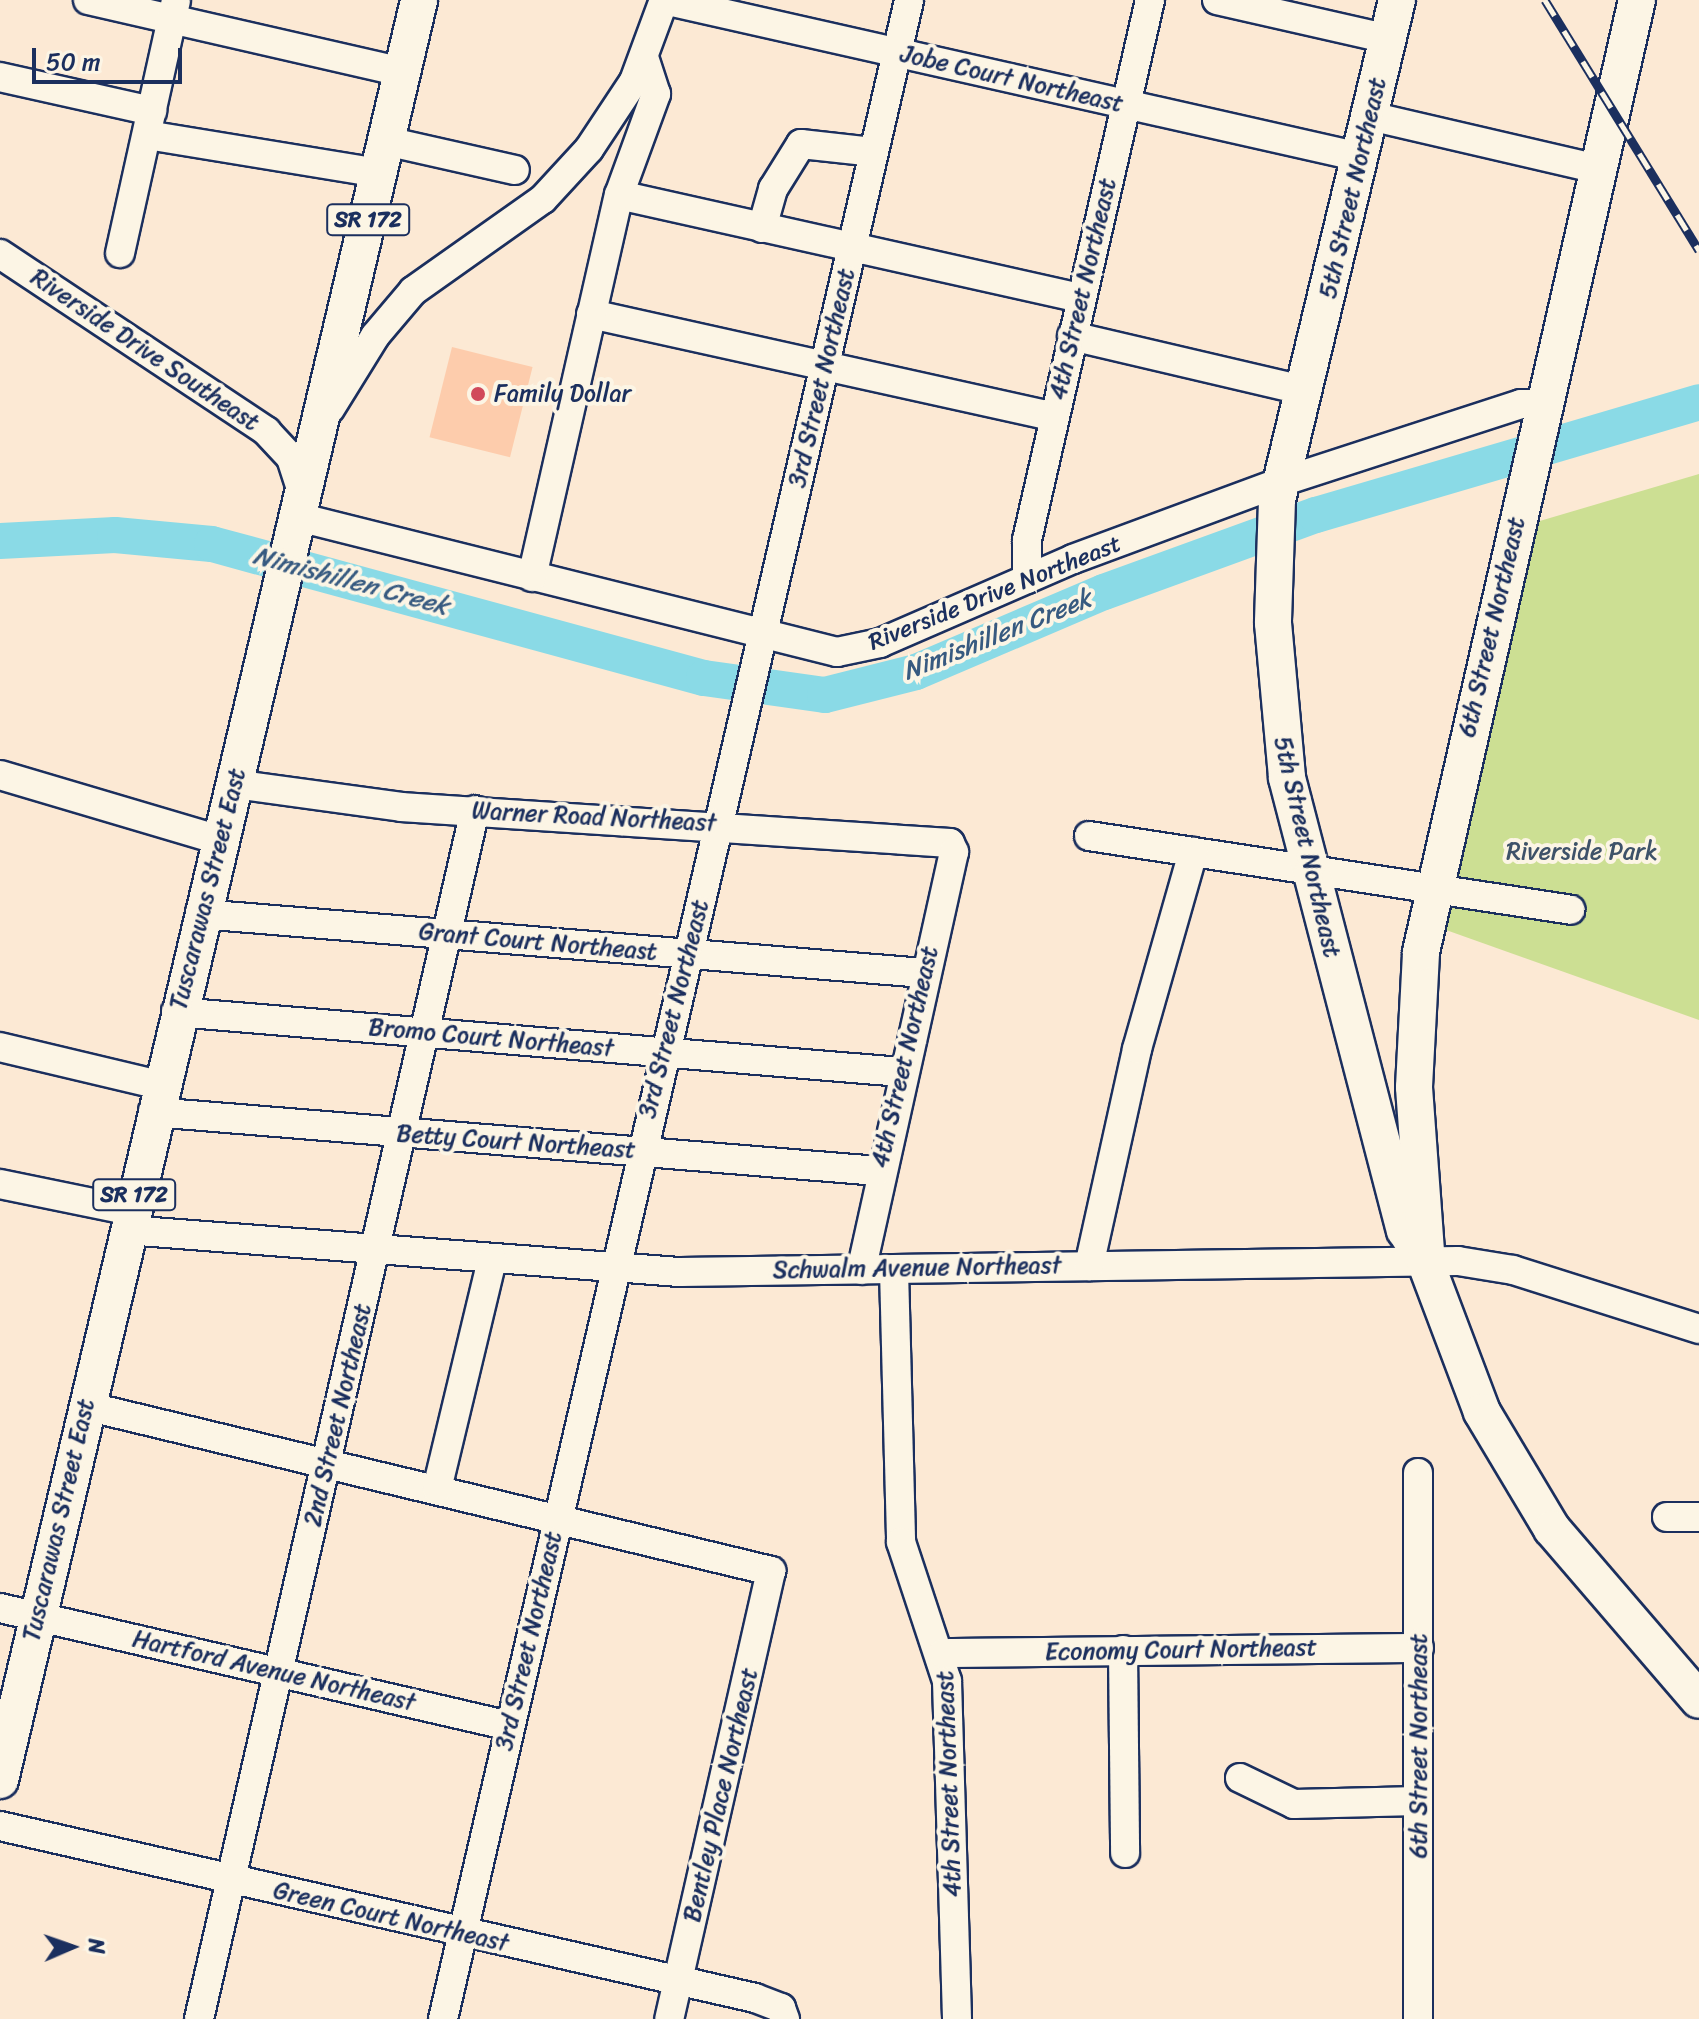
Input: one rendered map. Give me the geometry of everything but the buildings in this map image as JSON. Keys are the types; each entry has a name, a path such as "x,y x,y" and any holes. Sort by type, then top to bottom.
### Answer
{"main road":[{"name":"Tuscarawas Street East","path":"0,1780 176,1012 277,612 419,0"},
{"name":"5th Street Northeast","path":"1397,0 1306,391 1279,491 1272,583 1281,742 1309,868 1405,1230 1425,1261"},
{"name":"6th Street Northeast","path":"1425,1261 1413,1042 1433,884 1637,0"},
{"path":"1425,1261 1469,1385 1526,1491 1699,1700"}],"street":[{"path":"88,0 174,9 402,72"},
{"path":"316,439 396,309 437,270 561,181 611,120 645,60 664,0"},
{"name":"Jobe Court Northeast","path":"664,0 1360,157"},
{"name":"3rd Street Northeast","path":"443,2019 640,1151 909,0"},
{"name":"4th Street Northeast","path":"1027,579 1027,540 1150,0"},
{"path":"1217,0 1388,39"},
{"path":"120,253 174,9"},
{"path":"532,577 619,195 656,94 645,60"},
{"path":"0,77 149,123 382,157 515,170"},
{"path":"1370,116 1598,169"},
{"path":"762,228 778,179 801,144 822,140 873,152"},
{"path":"619,195 1081,298"},
{"name":"Riverside Drive Southeast","path":"0,254 266,431 291,458 299,515"},
{"path":"591,314 1054,417"},
{"path":"1072,336 1306,391"},
{"name":"Riverside Drive Northeast","path":"299,515 532,577 760,644 823,651 866,647 1027,579 1521,404 1542,409"},
{"path":"0,775 219,840"},
{"name":"Warner Road Northeast","path":"234,784 475,810 718,824 953,846"},
{"name":"2nd Street Northeast","path":"199,2019 475,810"},
{"path":"1089,836 1433,884 1570,910"},
{"name":"4th Street Northeast","path":"861,1270 878,1171 953,846"},
{"path":"1089,1266 1133,1064 1193,852"},
{"name":"Grant Court Northeast","path":"200,914 924,973"},
{"name":"Bromo Court Northeast","path":"176,1012 901,1072"},
{"name":"Betty Court Northeast","path":"0,1047 156,1098 402,1133 878,1171"},
{"name":"Schwalm Avenue Northeast","path":"0,1184 128,1221 376,1251 614,1269 894,1270 1425,1261 1513,1270 1699,1329"},
{"path":"437,1489 492,1260"},
{"name":"4th Street Northeast","path":"894,1270 901,1542 943,1653 957,2019"},
{"path":"86,1406 558,1516"},
{"name":"6th Street Northeast","path":"1418,1473 1418,2019"},
{"name":"Bentley Place Northeast","path":"558,1516 771,1571 669,2019"},
{"path":"1667,1517 1699,1517"},
{"name":"Hartford Avenue Northeast","path":"0,1608 279,1670 510,1726"},
{"name":"Economy Court Northeast","path":"943,1653 1419,1648"},
{"path":"1123,1650 1125,1853"},
{"path":"1240,1778 1294,1804 1418,1801"},
{"name":"Green Court Northeast","path":"0,1826 678,1981 783,2014"}],"green space":[{"name":"Riverside Park","path":"1699,474 1699,1020 1446,930 1533,523"}],"waterway":[{"name":"Nimishillen Creek","path":"0,541 115,535 212,544 704,678 825,695 916,672 1104,592 1316,515 1699,402"}],"railway":[{"path":"1545,0 1699,250"}],"place":[{"name":"Family Dollar","path":"478,394"}]}
